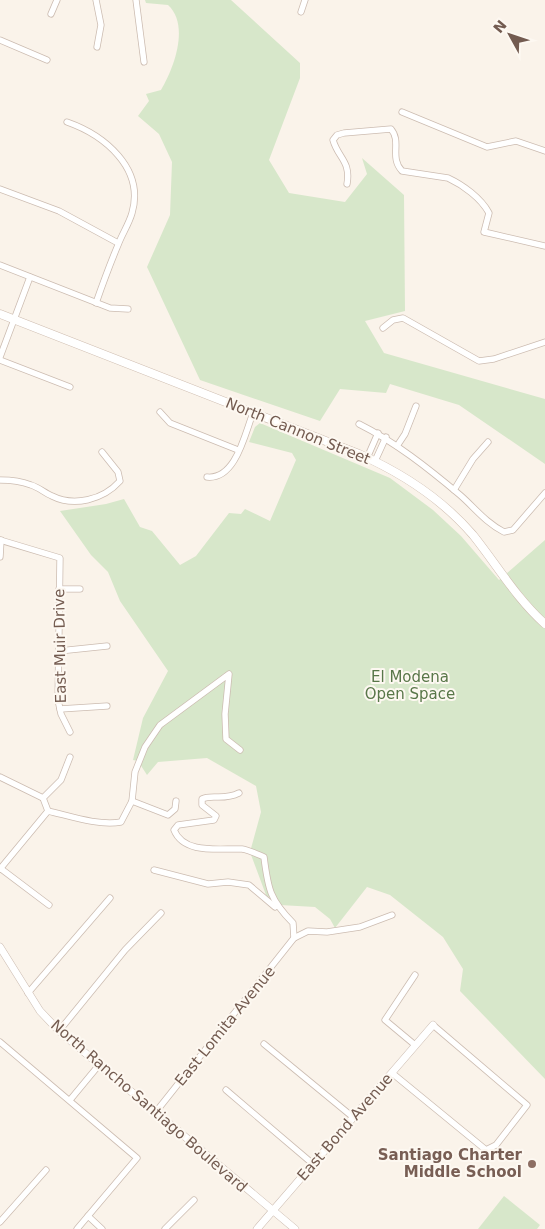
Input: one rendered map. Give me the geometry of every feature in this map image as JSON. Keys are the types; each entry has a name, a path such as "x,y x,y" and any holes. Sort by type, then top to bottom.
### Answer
{"main road":[{"name":"North Cannon Street","path":"0,314 375,461 422,489 457,518 473,536 520,599 545,624"}],"street":[{"path":"51,14 57,0"},
{"path":"96,0 101,26 97,47"},
{"path":"136,0 144,62"},
{"path":"301,12 305,0"},
{"path":"0,40 47,60"},
{"path":"402,112 487,147 516,141 545,151"},
{"path":"67,122 99,137 117,153 131,175 134,195 132,213 118,243 96,303"},
{"path":"347,184 346,162 333,140 337,135 344,133 391,129 397,139 395,161 402,171 454,180 484,204 489,213 484,232 545,246"},
{"path":"0,188 58,211 118,243"},
{"path":"0,265 110,308 128,309"},
{"path":"30,277 0,358 70,387"},
{"path":"384,328 393,320 403,318 478,361 494,359 545,342"},
{"path":"397,446 405,434 416,406"},
{"path":"160,412 170,423 238,450"},
{"path":"207,477 215,477 223,473 231,465 253,413"},
{"path":"359,424 378,433 397,446 454,490 489,524 504,532 510,532 545,492"},
{"path":"367,458 378,433"},
{"path":"375,461 386,438"},
{"path":"454,490 473,459 488,442"},
{"path":"0,480 18,480 32,485 53,497 70,502 92,499 120,482 118,472 102,452"},
{"path":"0,540 0,557"},
{"name":"East Muir Drive","path":"0,540 60,558 60,709 70,732"},
{"path":"59,589 80,589"},
{"path":"59,652 107,646"},
{"path":"48,810 78,818 114,824 121,822 132,801 135,772 145,747 160,725 229,674 225,714 226,739 240,750"},
{"path":"60,709 106,706"},
{"path":"43,798 61,780 70,757"},
{"path":"0,777 43,798 48,810"},
{"path":"239,793 220,799 206,797 202,799 202,805 216,816 214,820 178,824 174,830 177,837 184,842 210,851 243,849 264,857 269,891 278,909"},
{"path":"132,801 168,815 175,809 176,801"},
{"path":"48,810 0,868 49,905"},
{"path":"154,870 208,884 228,882 249,885 293,923 294,938 308,930 327,932 360,927 392,915"},
{"path":"28,993 110,898"},
{"path":"59,1031 125,950 161,913"},
{"name":"East Lomita Avenue","path":"155,1113 294,938"},
{"name":"North Rancho Santiago Boulevard","path":"0,947 40,1011 59,1031 295,1229"},
{"path":"415,975 385,1020 415,1045"},
{"path":"392,1073 486,1150 496,1145 528,1105 433,1024"},
{"name":"East Bond Avenue","path":"257,1229 433,1024"},
{"path":"0,1042 138,1158 77,1229"},
{"path":"264,1044 354,1118"},
{"path":"70,1100 99,1065"},
{"path":"226,1090 313,1164"},
{"path":"0,1222 46,1170"},
{"path":"165,1229 194,1200"},
{"path":"88,1216 102,1229"}],"green space":[{"path":"145,0 231,0 300,63 300,78 269,160 289,193 345,202 367,174 362,158 404,195 405,311 365,321 384,353 545,399 545,464 459,405 390,384 386,393 340,389 320,421 200,380 147,267 170,215 172,162 159,134 138,116 149,101 146,94 161,90 166,81 175,59 179,35 175,13 168,5 146,3"},
{"name":"El Modena Open Space","path":"260,423 390,478 433,510 461,536 499,580 545,540 545,1079 460,991 463,969 443,937 390,895 367,887 335,928 330,919 315,907 280,905 266,895 250,852 261,812 256,786 207,758 158,762 147,775 138,761 133,760 143,718 168,671 120,601 108,572 91,555 60,511 106,504 124,499 140,527 152,531 180,565 196,556 229,513 241,514 245,509 270,521 296,460 292,453 249,442 255,427"},
{"path":"504,1196 540,1225 537,1229 478,1229"}],"place":[{"name":"Santiago Charter Middle School","path":"532,1164"}]}
